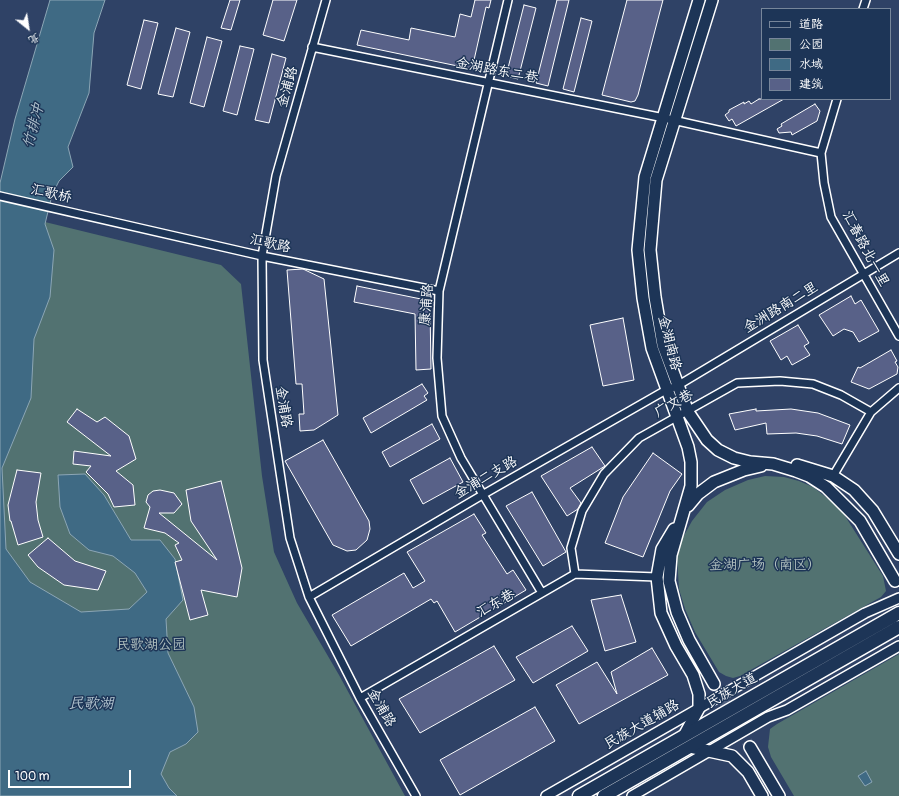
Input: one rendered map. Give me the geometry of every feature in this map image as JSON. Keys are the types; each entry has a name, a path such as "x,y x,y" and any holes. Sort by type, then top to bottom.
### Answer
{"highway":[{"name":"民族大道","path":"579,796 899,613"},
{"name":"民族大道","path":"604,796 899,627"}],"main road":[{"name":"金湖南路","path":"699,0 645,177 638,250 643,298 652,348 666,390 688,446 692,476 685,511 671,555 669,581 677,612 689,640 714,684"},
{"name":"金湖南路","path":"712,0 656,180 650,250 655,297 663,345 677,386 688,412 707,440 718,450 734,458 773,464 809,476 826,487 847,506 860,521 895,581"},
{"path":"684,736 699,708 699,694 693,675 676,646 661,613 657,578 662,549 685,511 698,494 714,482 744,470 773,464 796,464 833,476 854,490 873,511 899,554"},
{"path":"690,747 710,750 732,756 741,764 762,796"},
{"path":"750,747 779,796"}],"street":[{"name":"金浦路","path":"326,0 276,176 262,256 262,360 290,538 309,597 360,698 416,796"},
{"name":"康浦路","path":"508,0 439,291 437,358 442,416 461,458 484,494 542,593"},
{"name":"金湖路东二巷","path":"312,47 664,118 821,153"},
{"name":"汇春路北一里","path":"837,100 821,153 824,183 831,217 899,336"},
{"name":"汇歌桥","path":"0,196 96,217"},
{"name":"汇歌路","path":"96,217 262,256 439,291"},
{"name":"金洲路南二里","path":"677,386 863,274 899,254"},
{"name":"广文巷","path":"575,574 571,548 582,511 604,474 639,438 738,383 780,381 813,384 841,395 871,412"},
{"name":"金浦二支路","path":"309,597 484,494 666,390 677,386"},
{"path":"833,476 871,412 899,388"},
{"path":"575,574 657,578"},
{"name":"汇东巷","path":"360,698 575,574"},
{"name":"民族大道辅路","path":"546,796 865,613 899,598"},
{"path":"632,796 768,717 788,710 899,646"}],"green space":[{"name":"民歌湖公园","path":"0,211 221,265 241,284 262,476 274,552 297,603 339,675 405,796 0,796"},
{"name":"金湖广场（南区）","path":"765,476 784,477 799,481 813,487 840,508 883,576 886,591 881,597 740,676 733,678 719,672 695,632 685,609 679,589 677,557 682,539 692,521 707,502 725,490 748,480"},
{"path":"899,654 899,796 794,796 771,757 768,747 770,729"}],"water":[{"name":"民歌湖","path":"50,0 105,0 94,33 89,93 68,147 73,167 59,181 52,195 45,224 54,250 50,297 34,339 31,398 2,468 6,549 30,582 81,612 129,609 147,592 135,573 113,556 89,550 70,534 60,507 58,475 85,474 104,495 131,540 160,540 175,559 183,600 166,619 168,653 194,707 198,732 186,744 170,752 161,774 169,788 177,796 0,796 0,183 15,119"},
{"path":"866,771 872,782 865,786 858,776"}],"building":[{"path":"230,0 240,0 231,30 221,28"},
{"path":"273,0 297,0 284,41 263,35"},
{"path":"475,0 491,0 489,8 486,7 472,69 357,45 361,30 409,40 411,28 455,37 460,14 471,17"},
{"path":"557,0 569,0 548,86 536,83"},
{"path":"627,0 663,0 638,95 635,101 631,102 602,95"},
{"path":"524,5 536,8 518,79 506,76"},
{"path":"581,18 592,21 574,92 563,89"},
{"path":"144,20 158,23 141,89 127,85"},
{"path":"176,28 190,32 173,97 158,94"},
{"path":"207,37 222,41 204,107 190,103"},
{"path":"240,46 254,49 237,115 223,111"},
{"path":"272,54 286,58 269,123 255,120"},
{"path":"759,99 782,100 736,126 732,119 729,121 725,115 729,112 729,110 744,102 744,104 749,101 751,104"},
{"path":"815,104 820,111 817,121 792,135 791,132 779,133 777,129 782,126 781,124"},
{"path":"303,269 324,279 338,415 314,430 300,431 299,414 304,414 302,384 296,384 287,270"},
{"path":"357,286 421,299 430,308 431,369 416,370 415,314 354,302"},
{"path":"851,296 855,304 861,300 879,331 859,342 853,332 844,329 833,336 819,315"},
{"path":"623,318 634,380 603,386 590,325"},
{"path":"798,325 809,343 804,346 810,355 792,365 787,356 781,360 770,341"},
{"path":"891,350 897,361 895,362 898,367 897,374 869,389 851,382 858,367 860,368"},
{"path":"422,384 428,393 424,396 427,400 371,433 363,418"},
{"path":"77,409 97,422 105,417 129,436 136,459 116,471 133,485 135,505 114,507 108,494 86,472 91,466 73,464 74,451 111,456 67,422"},
{"path":"756,409 756,411 791,409 818,413 850,425 842,444 817,436 796,433 767,434 766,423 735,430 729,414"},
{"path":"432,424 440,439 390,467 382,452"},
{"path":"323,440 369,521 370,529 367,540 356,550 347,551 333,545 285,461"},
{"path":"592,447 605,466 570,488 581,503 578,509 567,516 541,476"},
{"path":"653,453 682,474 670,491 643,557 605,543 623,497"},
{"path":"450,458 463,482 423,504 410,480"},
{"path":"17,470 41,473 36,502 38,520 43,537 18,545 10,521 8,505"},
{"path":"221,481 242,568 237,597 201,590 208,615 190,620 175,562 182,560 175,545 179,543 165,533 144,528 150,507 146,502 148,495 153,491 160,490 174,493 182,504 174,513 159,513 217,560 191,521 186,490"},
{"path":"532,492 566,552 543,566 506,506"},
{"path":"474,514 486,533 482,535 507,574 513,570 526,590 455,632 437,601 434,603 431,599 351,646 332,615 404,573 413,588 425,581 407,552"},
{"path":"48,538 75,561 106,571 98,590 64,585 38,567 28,555"},
{"path":"621,595 636,642 605,651 591,600"},
{"path":"572,626 588,651 533,683 516,657"},
{"path":"494,646 515,680 420,733 399,699"},
{"path":"652,648 668,675 579,724 556,685 597,662 617,694 611,672"},
{"path":"535,707 555,741 460,795 440,760"}],"tunnel":[{"path":"714,684 750,747"}],"water label":[{"name":"竹排冲","path":"34,126"}]}
